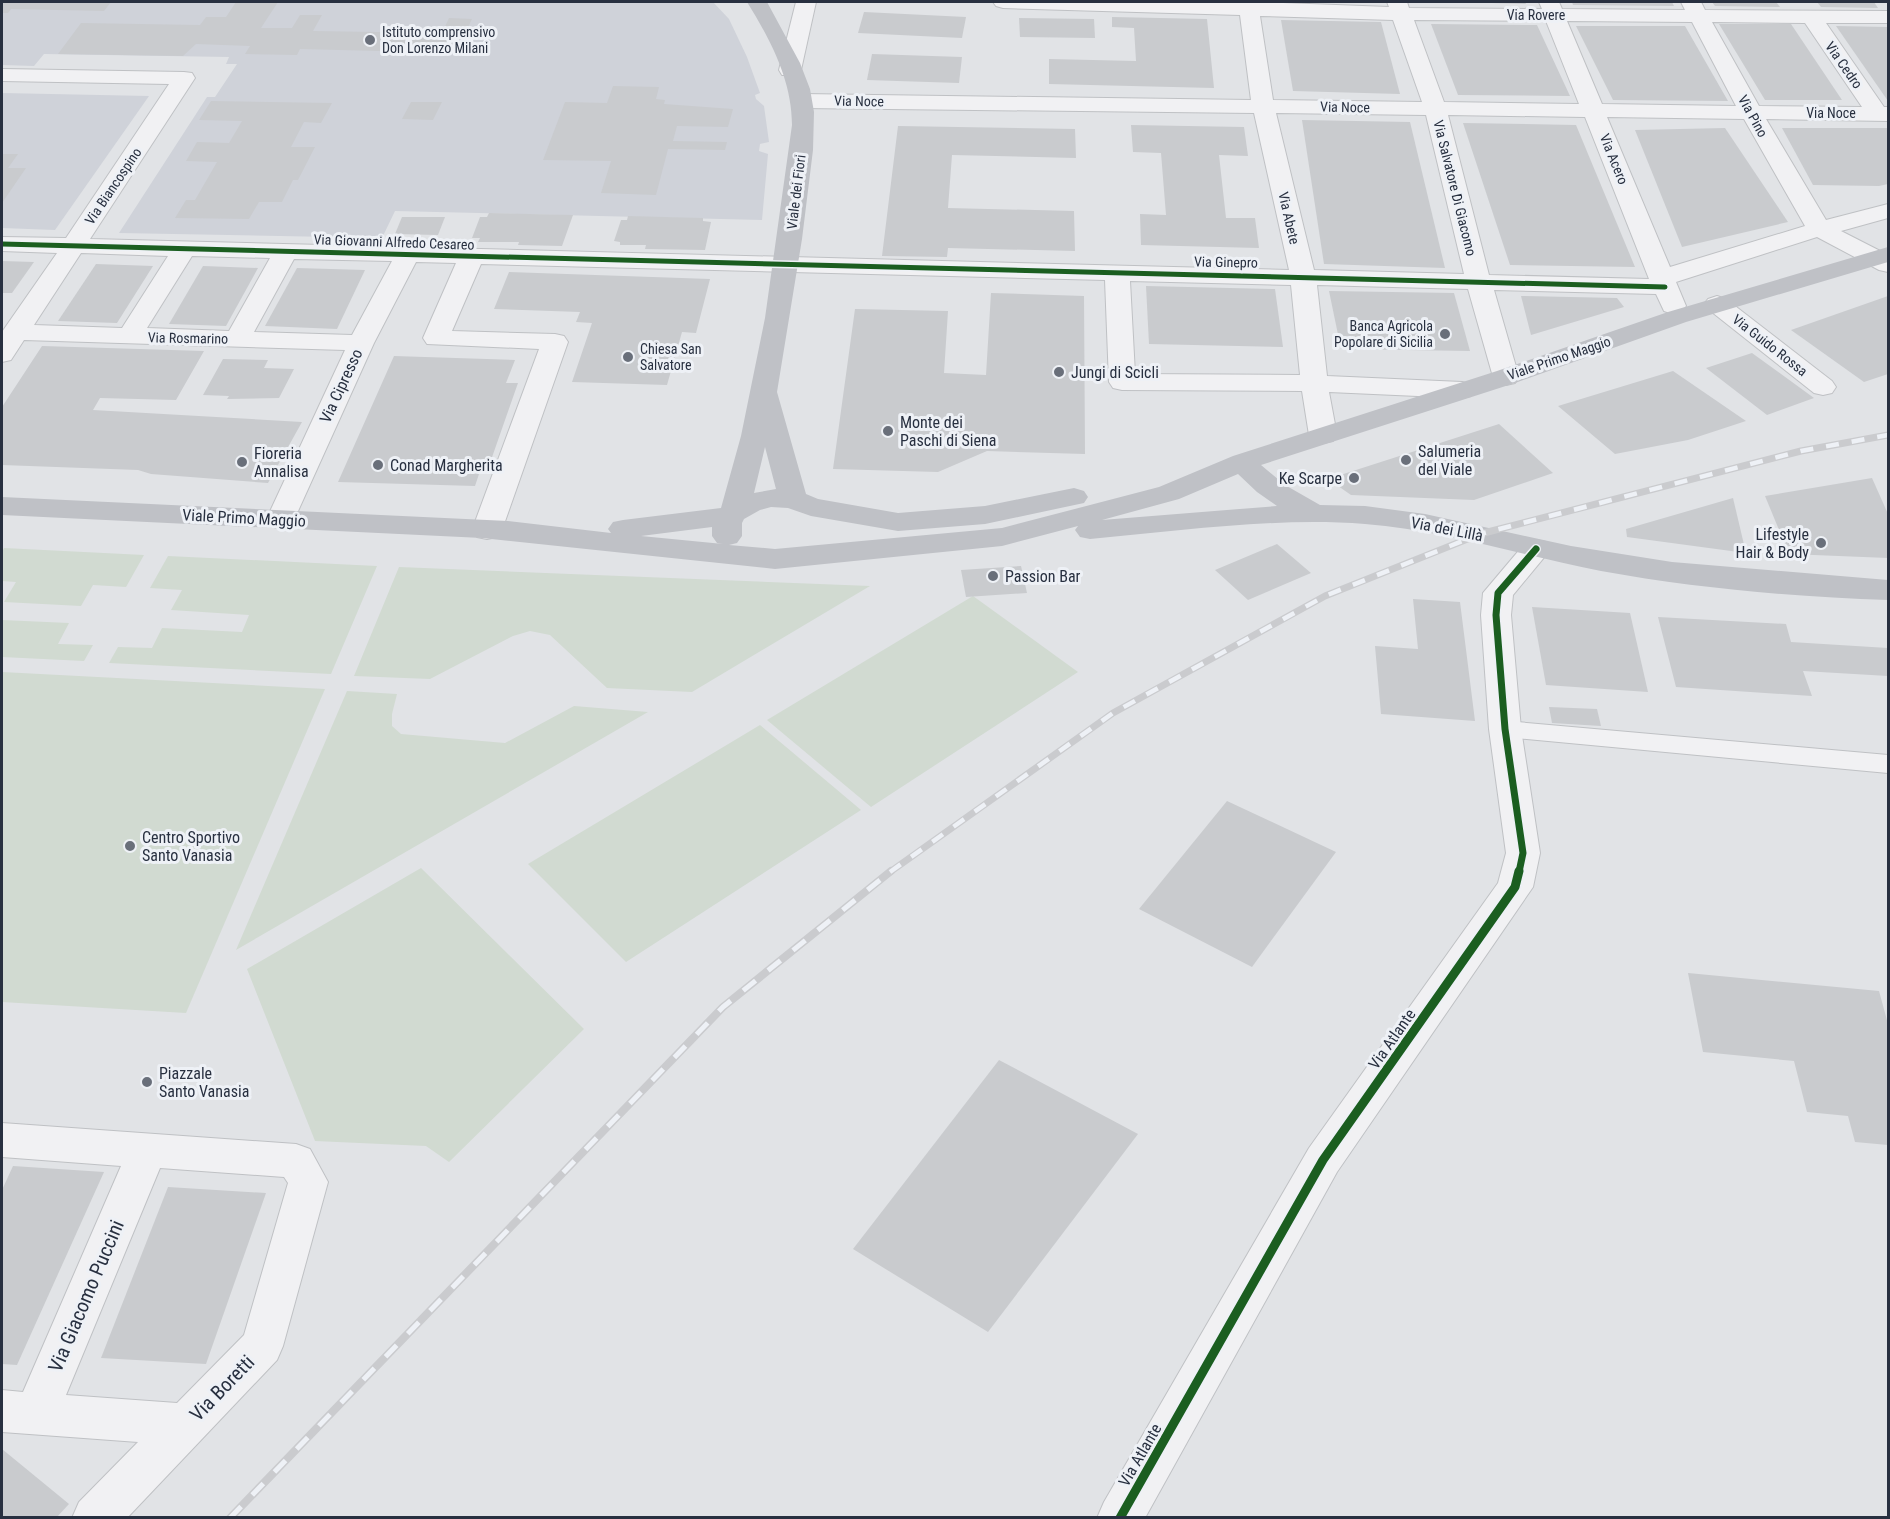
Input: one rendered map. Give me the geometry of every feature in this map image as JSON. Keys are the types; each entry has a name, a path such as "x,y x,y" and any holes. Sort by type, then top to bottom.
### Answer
{"main road":[{"name":"Viale dei Fiori","path":"733,514 764,390 787,266 801,148 802,101 768,19 757,2"},
{"name":"Viale Primo Maggio","path":"1243,462 1506,377 1718,304 1886,259"},
{"path":"764,390 802,503 822,518 823,532 813,545 797,555"},
{"path":"487,530 640,529 733,514 761,500 802,503 898,522 985,515 1243,462"},
{"path":"487,530 775,559 797,555 1002,537 1169,493 1243,462"},
{"path":"1243,462 1257,480 1279,496 1314,513"},
{"name":"Viale Primo Maggio","path":"2,506 487,530"},
{"name":"Via dei Lillà","path":"1002,537 1314,513 1369,516 1436,525 1536,549 1670,573 1888,591"},
{"path":"733,514 726,528 728,540 738,550 753,557"}],"street":[{"path":"790,70 806,2"},
{"name":"Via Rovere","path":"1003,2 1399,8 1695,9 1811,16 1888,16"},
{"name":"Via Abete","path":"1249,6 1263,105 1303,276 1314,383 1323,435"},
{"name":"Via Salvatore Di Giacomo","path":"1399,8 1435,108 1479,283 1506,377"},
{"name":"Via Acero","path":"1552,8 1677,317"},
{"name":"Via Pino","path":"1695,9 1750,112 1819,229"},
{"name":"Via Cedro","path":"1811,16 1883,114"},
{"name":"Via Biancospino","path":"2,75 184,78 8,343"},
{"name":"Via Noce","path":"802,101 1883,114"},
{"name":"Via Ginepro","path":"787,266 1303,276 1479,283 1663,282 1819,229 1888,211"},
{"path":"1819,229 1886,259"},
{"name":"Via Giovanni Alfredo Cesareo","path":"2,244 787,266"},
{"path":"129,337 184,249"},
{"path":"237,340 286,252"},
{"name":"Via Cipresso","path":"280,520 361,343 407,256"},
{"path":"471,258 436,338 555,342 487,530"},
{"path":"1117,274 1122,382 1314,383 1462,390"},
{"name":"Via Guido Rossa","path":"1718,304 1823,387"},
{"path":"2,308 32,309"},
{"name":"Via Rosmarino","path":"8,343 129,337 361,343"},
{"name":"Via Atlante","path":"1120,1518 1323,1160 1515,887 1523,853 1505,729 1496,615 1498,593 1536,549"},
{"path":"2,1140 142,1165"},
{"name":"Via Boretti","path":"95,1518 262,1346 308,1182 296,1161 142,1165"},
{"name":"Via Giacomo Puccini","path":"19,1412 142,1165"},
{"path":"19,1412 187,1425"}],"lane":[{"path":"1505,729 1888,764"}],"shaded area":[{"path":"2,2 713,2 729,19 747,57 760,93 755,95 756,99 764,106 769,142 760,144 759,151 768,154 762,220 395,211 382,238 119,233 207,97 215,97 237,64 226,64 229,57 44,54 34,66 2,65"},
{"path":"2,93 149,96 55,230 2,228"},
{"path":"4,548 144,555 126,587 93,585 81,606 4,602 16,582 2,581"},
{"path":"168,556 377,566 331,674 109,663 118,647 152,648 162,628 242,632 249,615 171,610 182,590 150,588"},
{"path":"399,567 870,586 692,692 607,688 550,635 530,631 513,636 430,679 354,676"},
{"path":"973,596 1078,672 871,807 767,720"},
{"path":"2,620 69,623 58,644 93,645 84,661 2,657"},
{"name":"Centro Sportivo Santo Vanasia","path":"2,672 325,689 186,1013 2,1002"},
{"path":"347,691 397,694 392,714 392,726 401,734 505,743 574,706 648,712 236,950"},
{"path":"760,725 861,810 626,962 528,864"},
{"path":"421,868 584,1029 449,1162 426,1146 315,1141 247,969"}],"building":[{"path":"2,2 111,2 104,11 11,9 8,13 2,13"},
{"path":"236,2 278,2 261,28 292,28 300,15 322,15 313,31 442,33 449,18 472,19 456,53 300,49 297,55 245,54 250,46 196,44 183,56 58,54 81,23 200,25 206,17 226,17"},
{"path":"1525,2 1526,4 1491,3"},
{"path":"1572,2 1672,2 1674,6 1573,5"},
{"path":"1712,2 1776,2 1780,7 1715,6"},
{"path":"1817,2 1874,2 1878,8 1821,7"},
{"path":"864,12 966,17 962,38 858,33"},
{"path":"1112,17 1207,19 1214,88 1049,84 1049,59 1136,61 1134,28 1112,27"},
{"path":"1019,18 1094,19 1095,38 1020,37"},
{"path":"1281,20 1381,22 1400,94 1293,91"},
{"path":"1431,24 1537,25 1570,96 1458,95"},
{"path":"1719,24 1791,24 1842,100 1765,100"},
{"path":"1576,26 1685,26 1728,101 1613,100"},
{"path":"1836,26 1888,27 1888,101"},
{"path":"872,54 962,57 959,83 867,80"},
{"path":"613,86 659,87 656,99 665,100 664,104 733,109 728,127 677,126 673,141 727,142 725,150 668,149 656,195 601,193 611,161 543,160 565,102 607,103"},
{"path":"211,101 332,103 321,123 304,122 291,147 315,147 298,180 293,180 282,202 259,202 249,219 175,218 186,200 195,200 217,162 186,161 197,142 229,143 242,121 199,120"},
{"path":"411,102 442,102 433,120 402,119"},
{"path":"1302,120 1410,122 1445,268 1324,264"},
{"path":"1463,123 1576,125 1635,267 1510,265"},
{"path":"1131,125 1244,127 1248,156 1219,155 1226,218 1255,218 1259,248 1141,245 1140,214 1166,215 1161,153 1133,152"},
{"path":"898,126 1075,129 1076,158 952,155 948,208 1074,211 1075,251 948,248 947,257 882,256"},
{"path":"1725,128 1788,222 1682,247 1635,130"},
{"path":"1782,128 1888,128 1888,184 1879,186 1813,185"},
{"path":"2,154 18,154 8,168 26,168 2,203"},
{"path":"489,213 573,215 562,246 518,245 519,242 478,242 480,238 472,238 480,217 487,217"},
{"path":"628,216 703,218 703,221 711,222 705,250 645,249 646,245 620,245 620,242 614,241 621,220 627,220"},
{"path":"402,217 445,217 438,235 395,234"},
{"path":"2,261 34,262 12,293 2,293"},
{"path":"96,264 153,266 117,323 58,321"},
{"path":"203,266 258,268 226,326 169,324"},
{"path":"297,268 365,270 337,329 265,326"},
{"path":"509,272 710,279 696,333 682,332 667,385 572,382 592,323 576,322 580,312 494,309"},
{"path":"1146,286 1275,289 1283,347 1149,344"},
{"path":"1329,291 1454,293 1470,351 1341,349"},
{"path":"991,293 1084,296 1085,454 987,451 938,472 833,469 855,309 948,311 944,373 986,375"},
{"path":"1521,296 1617,298 1624,307 1531,335"},
{"path":"1888,296 1888,374 1864,382 1791,330"},
{"path":"42,346 204,351 176,400 100,398 93,410 302,422 268,483 151,474 138,470 2,465 2,407"},
{"path":"1752,353 1814,398 1767,415 1706,368"},
{"path":"394,356 515,360 506,383 518,383 490,463 483,462 475,486 338,482"},
{"path":"223,359 268,360 264,368 294,369 279,398 227,399 229,396 203,395"},
{"path":"1673,371 1746,421 1688,440 1615,454 1558,406"},
{"path":"1499,424 1553,473 1474,500 1351,495 1328,479"},
{"path":"1872,478 1888,514 1888,558 1789,554 1765,496"},
{"path":"1733,498 1746,553 1627,537 1626,529"},
{"path":"1277,544 1311,573 1248,600 1215,570"},
{"path":"1021,566 1027,593 966,597 961,570"},
{"path":"1413,599 1460,602 1475,721 1381,714 1375,646 1418,649"},
{"path":"1532,607 1630,613 1648,692 1546,685"},
{"path":"1658,617 1786,624 1791,642 1888,648 1888,676 1803,671 1812,696 1676,687"},
{"path":"1549,707 1597,709 1601,726 1552,723"},
{"path":"1227,801 1336,852 1252,967 1139,909"},
{"path":"1688,973 1879,991 1888,1024 1888,1145 1855,1142 1848,1116 1807,1112 1794,1061 1703,1052"},
{"path":"999,1060 1138,1134 988,1332 853,1249"},
{"path":"13,1166 104,1172 17,1365 2,1364 2,1190"},
{"path":"168,1187 266,1193 206,1364 101,1358"},
{"path":"2,1449 69,1504 56,1518 2,1518"}],"railway":[{"path":"890,872 1113,713 1325,596 1480,534 1801,451 1888,435"},
{"path":"230,1518 723,1007 891,871"}],"cycle path":[{"path":"2,244 1665,287"},
{"path":"1120,1518 1323,1160 1515,887 1523,853 1505,729 1496,615 1498,593 1536,549"}],"place":[{"name":"Istituto comprensivo Don Lorenzo Milani","path":"370,40"},
{"name":"Banca Agricola Popolare di Sicilia","path":"1445,334"},
{"name":"Chiesa San Salvatore","path":"628,357"},
{"name":"Jungi di Scicli","path":"1059,372"},
{"name":"Monte dei Paschi di Siena","path":"888,431"},
{"name":"Salumeria del Viale","path":"1406,460"},
{"name":"Fioreria Annalisa","path":"242,462"},
{"name":"Conad Margherita","path":"378,465"},
{"name":"Ke Scarpe","path":"1354,478"},
{"name":"Lifestyle Hair & Body","path":"1821,543"},
{"name":"Passion Bar","path":"993,576"},
{"name":"Centro Sportivo Santo Vanasia","path":"130,846"},
{"name":"Piazzale Santo Vanasia","path":"147,1082"}]}
